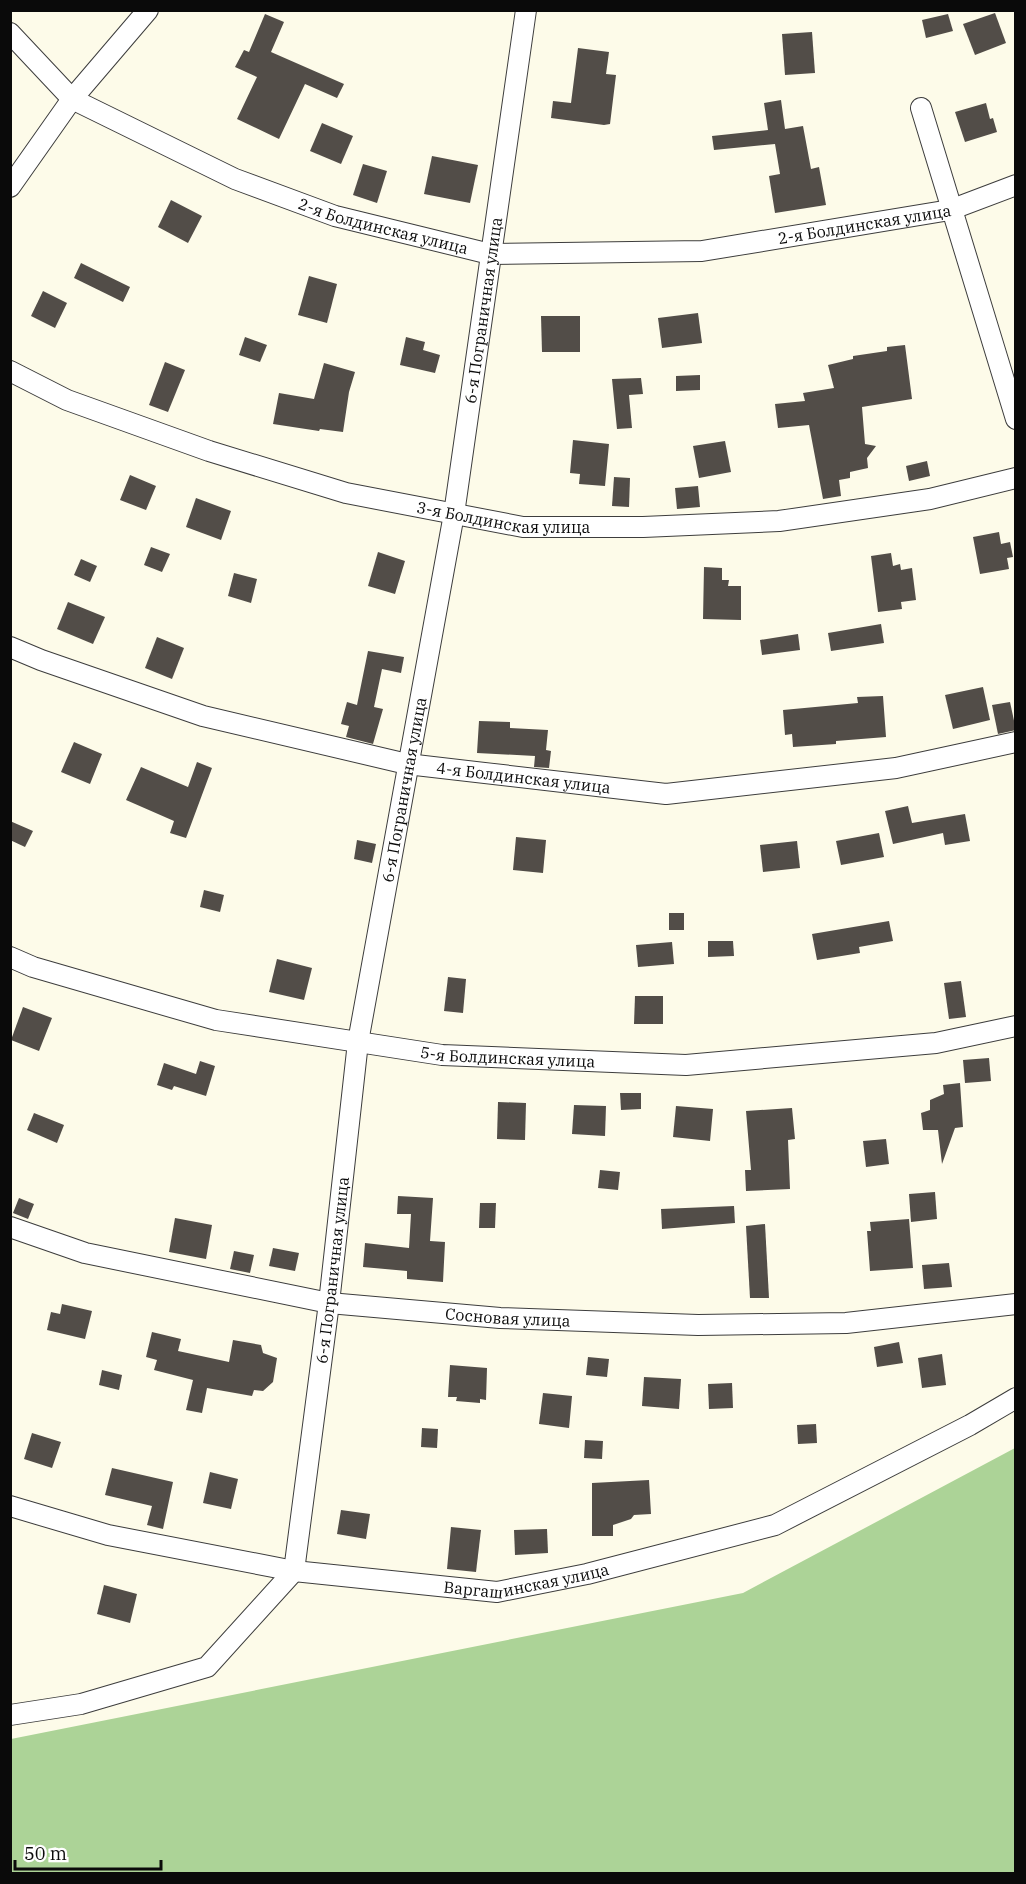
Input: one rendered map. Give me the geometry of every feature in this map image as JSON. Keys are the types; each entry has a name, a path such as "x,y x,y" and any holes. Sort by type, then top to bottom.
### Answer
{"street":[{"path":"10,187 72,99 148,10"},
{"name":"6-я Пограничная улица","path":"294,1571 329,1303 358,1042 454,514 526,10"},
{"name":"2-я Болдинская улица","path":"10,33 72,99 235,179 335,216 490,254 702,251 950,210 1016,185"},
{"path":"921,108 950,210 1016,419"},
{"name":"3-я Болдинская улица","path":"10,371 68,400 209,452 346,493 523,527 643,527 779,520 930,499 1016,478"},
{"name":"4-я Болдинская улица","path":"10,647 41,660 203,716 407,764 666,794 896,768 1016,742"},
{"name":"5-я Болдинская улица","path":"10,957 33,968 216,1020 442,1055 686,1065 936,1042 1016,1026"},
{"name":"Сосновая улица","path":"10,1227 85,1252 329,1303 500,1318 698,1325 846,1323 1016,1304"},
{"name":"Варгашинская улица","path":"10,1506 108,1535 294,1571 497,1592 587,1574 775,1525 970,1425 1016,1398"},
{"path":"10,1715 81,1704 207,1667 294,1571"}],"green space":[{"path":"1015,1448 1015,1873 11,1873 11,1739 743,1593"}],"building":[{"path":"995,13 1006,43 975,55 963,24"},
{"path":"265,14 284,22 271,52 344,84 337,98 305,84 279,139 237,119 257,77 235,67 244,50 249,52"},
{"path":"948,14 953,31 926,38 922,20"},
{"path":"812,32 815,73 785,75 782,34"},
{"path":"578,48 609,52 606,74 616,75 610,124 551,118 553,101 571,103"},
{"path":"781,100 785,129 803,126 811,169 819,167 826,205 775,213 769,176 780,174 775,144 714,150 712,136 768,130 764,103"},
{"path":"986,103 990,119 993,118 997,132 965,142 955,112"},
{"path":"322,123 353,136 341,164 310,151"},
{"path":"432,156 478,165 470,203 424,194"},
{"path":"363,164 387,171 377,203 353,195"},
{"path":"171,200 202,216 188,243 158,227"},
{"path":"81,263 130,287 123,302 74,278"},
{"path":"309,276 337,284 327,323 298,315"},
{"path":"43,291 67,303 55,328 31,316"},
{"path":"698,313 702,343 662,348 658,318"},
{"path":"541,316 580,316 580,352 542,352"},
{"path":"245,337 267,345 260,362 239,355"},
{"path":"406,337 425,342 423,350 440,355 435,373 400,365"},
{"path":"905,345 912,399 862,407 865,444 876,446 867,458 868,468 850,472 850,478 839,480 841,496 823,499 809,425 778,428 775,404 805,401 803,393 834,388 828,365 853,359 853,356 887,351 887,347"},
{"path":"165,362 185,370 168,412 149,405"},
{"path":"324,363 355,372 349,392 343,432 273,424 279,393 314,399"},
{"path":"700,375 700,390 676,391 676,376"},
{"path":"641,378 643,394 629,395 632,428 617,429 612,379"},
{"path":"573,440 609,444 605,486 579,484 580,474 570,473"},
{"path":"725,441 731,472 699,478 693,446"},
{"path":"927,461 930,476 909,481 906,466"},
{"path":"130,475 156,486 146,510 120,500"},
{"path":"614,477 630,478 629,507 612,506"},
{"path":"698,486 700,507 677,509 675,488"},
{"path":"196,498 231,511 221,540 186,527"},
{"path":"999,532 1001,544 1010,542 1013,557 1007,558 1009,569 980,574 973,537"},
{"path":"151,547 170,554 162,572 144,565"},
{"path":"378,552 405,561 395,594 368,586"},
{"path":"891,553 893,566 900,564 901,570 912,568 916,600 901,602 902,609 878,612 871,556"},
{"path":"81,559 97,566 90,582 74,575"},
{"path":"704,567 722,568 722,580 729,580 728,586 741,586 741,620 703,619"},
{"path":"234,573 257,579 251,603 228,596"},
{"path":"68,602 105,617 93,644 57,629"},
{"path":"881,624 884,643 831,651 828,633"},
{"path":"798,634 800,650 762,655 760,640"},
{"path":"157,637 184,648 172,679 145,668"},
{"path":"368,651 404,657 401,673 382,669 374,707 383,709 373,744 346,737 349,726 341,724 347,702 357,705"},
{"path":"983,687 990,720 953,729 945,695"},
{"path":"883,696 886,737 793,747 792,734 785,735 783,710 858,703 857,697"},
{"path":"1010,702 1016,730 998,734 992,705"},
{"path":"479,721 510,722 510,728 548,730 546,750 551,751 549,768 534,767 535,756 477,753"},
{"path":"74,742 102,754 90,784 61,772"},
{"path":"197,762 212,768 186,838 170,833 174,821 126,800 141,767 188,787"},
{"path":"908,806 912,823 965,814 970,841 945,845 943,833 893,844 885,811"},
{"path":"10,821 33,831 25,847 10,840"},
{"path":"879,833 884,857 841,865 836,841"},
{"path":"516,837 546,840 543,873 513,870"},
{"path":"357,840 376,844 372,863 354,859"},
{"path":"797,841 800,868 763,872 760,845"},
{"path":"204,890 224,895 220,912 200,907"},
{"path":"669,913 684,913 684,930 669,930"},
{"path":"889,921 893,941 859,947 860,953 817,960 812,934"},
{"path":"708,941 733,941 734,956 708,957"},
{"path":"672,942 674,964 638,967 636,945"},
{"path":"277,959 312,968 304,1000 269,992"},
{"path":"448,977 466,979 463,1013 444,1011"},
{"path":"961,981 966,1017 949,1019 944,983"},
{"path":"635,996 663,996 663,1024 634,1024"},
{"path":"23,1007 52,1018 39,1051 11,1040"},
{"path":"989,1058 991,1081 965,1083 963,1060"},
{"path":"200,1061 215,1066 206,1096 174,1086 172,1090 157,1085 164,1063 196,1074"},
{"path":"960,1083 963,1127 955,1128 942,1164 938,1130 923,1130 921,1113 930,1110 930,1100 944,1094 943,1085"},
{"path":"620,1093 641,1093 641,1109 621,1110"},
{"path":"498,1102 526,1103 525,1140 497,1139"},
{"path":"574,1105 606,1106 605,1136 572,1134"},
{"path":"676,1106 713,1109 710,1141 673,1137"},
{"path":"792,1108 795,1139 788,1140 790,1189 746,1191 745,1170 751,1170 746,1111"},
{"path":"34,1113 64,1125 57,1143 27,1130"},
{"path":"886,1139 889,1164 866,1167 863,1141"},
{"path":"600,1170 620,1172 618,1190 598,1188"},
{"path":"935,1192 937,1219 911,1222 909,1194"},
{"path":"398,1196 433,1198 430,1241 445,1242 443,1282 407,1279 407,1271 363,1267 365,1243 409,1248 411,1214 397,1214"},
{"path":"19,1198 34,1204 28,1219 13,1213"},
{"path":"480,1203 496,1203 495,1228 479,1228"},
{"path":"734,1206 735,1223 662,1229 661,1209"},
{"path":"175,1218 212,1225 206,1259 169,1252"},
{"path":"909,1219 913,1268 870,1271 867,1231 871,1231 870,1222"},
{"path":"765,1224 769,1298 750,1298 746,1226"},
{"path":"273,1248 299,1253 295,1271 269,1266"},
{"path":"234,1251 254,1255 250,1273 230,1269"},
{"path":"949,1263 952,1287 924,1289 922,1265"},
{"path":"62,1304 92,1311 85,1339 47,1330 51,1312 60,1314"},
{"path":"152,1332 181,1339 178,1351 229,1362 233,1340 261,1345 263,1353 277,1358 273,1382 263,1391 254,1390 252,1396 207,1388 202,1413 186,1410 193,1380 154,1370 157,1360 146,1357"},
{"path":"899,1342 903,1363 877,1367 874,1347"},
{"path":"942,1354 946,1385 922,1388 918,1358"},
{"path":"588,1357 609,1359 607,1377 586,1375"},
{"path":"450,1365 487,1368 486,1400 480,1399 480,1403 456,1401 457,1397 448,1397"},
{"path":"102,1370 122,1375 119,1390 99,1385"},
{"path":"644,1377 681,1379 679,1409 642,1406"},
{"path":"732,1383 733,1408 709,1409 708,1384"},
{"path":"543,1393 572,1396 569,1428 539,1424"},
{"path":"816,1424 817,1443 798,1444 797,1425"},
{"path":"422,1428 438,1429 437,1448 421,1447"},
{"path":"32,1433 61,1442 52,1468 24,1459"},
{"path":"585,1440 603,1441 602,1459 584,1458"},
{"path":"112,1468 173,1482 163,1529 147,1525 152,1506 105,1495"},
{"path":"210,1472 238,1479 231,1509 203,1503"},
{"path":"649,1480 651,1514 634,1515 631,1519 613,1525 613,1536 592,1536 592,1483"},
{"path":"341,1510 370,1514 366,1539 337,1534"},
{"path":"451,1527 481,1530 476,1572 447,1569"},
{"path":"547,1529 548,1553 515,1555 514,1530"},
{"path":"104,1585 137,1594 130,1623 97,1614"}]}
